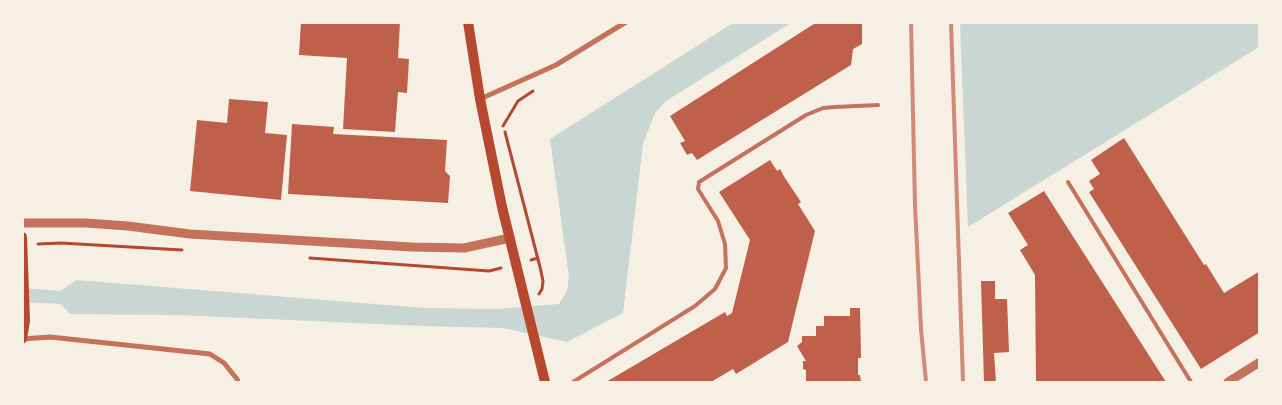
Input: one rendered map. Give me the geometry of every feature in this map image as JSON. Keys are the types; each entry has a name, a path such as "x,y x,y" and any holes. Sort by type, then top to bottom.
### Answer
{"main road":[{"path":"468,22 480,99 510,238 544,379"},
{"path":"22,339 25,321 23,241"}],"street":[{"path":"480,99 556,64 626,22"},
{"path":"22,223 86,223 190,234 412,247 464,248 510,238"},
{"path":"22,339 50,337 210,354 224,363 238,382"},
{"path":"1228,382 1260,362"}],"lane":[{"path":"573,382 695,306 715,290 726,268 725,244 718,221 698,189 699,182 806,115 829,108 878,105"},
{"path":"1068,182 1192,382"}],"path":[{"path":"516,104 503,126 536,247 543,281 542,289"},
{"path":"23,241 190,251"},
{"path":"310,258 490,271"},
{"path":"531,260 538,258"}],"shaded area":[{"path":"733,23 791,23 666,101 655,113 643,144 623,313 567,342 503,328 178,315 70,314 61,304 23,302 23,288 60,291 77,280 424,308 498,309 559,304 567,291 569,277 550,139"},
{"path":"960,23 1259,23 1259,47 968,227"}],"building":[{"path":"301,22 400,22 398,58 409,59 407,93 398,92 395,132 343,129 347,58 299,55"},
{"path":"817,22 862,22 862,44 853,49 851,65 697,160 692,153 687,155 680,143 685,141 670,116"},
{"path":"229,99 268,102 265,133 287,135 281,200 190,191 197,120 227,123"},
{"path":"292,124 334,127 333,134 447,140 445,171 450,176 448,203 288,194"},
{"path":"1124,138 1204,265 1206,264 1224,293 1260,271 1260,332 1201,369 1089,192 1094,189 1089,181 1100,174 1091,160"},
{"path":"770,160 777,171 780,169 801,202 798,204 815,231 788,342 736,374 733,369 711,382 606,382 725,312 727,316 732,313 750,240 719,192"},
{"path":"1044,191 1166,382 1036,382 1035,275 1020,250 1028,245 1008,213"},
{"path":"981,281 995,281 995,299 1007,299 1009,352 994,353 996,382 984,382"},
{"path":"850,308 860,308 861,358 858,358 858,375 860,375 861,382 806,382 806,370 803,369 803,361 806,361 797,346 802,342 802,336 816,336 816,326 824,326 824,316 850,316"}],"railway":[{"path":"911,22 915,205 921,329 926,382"},
{"path":"951,22 963,382"}]}
